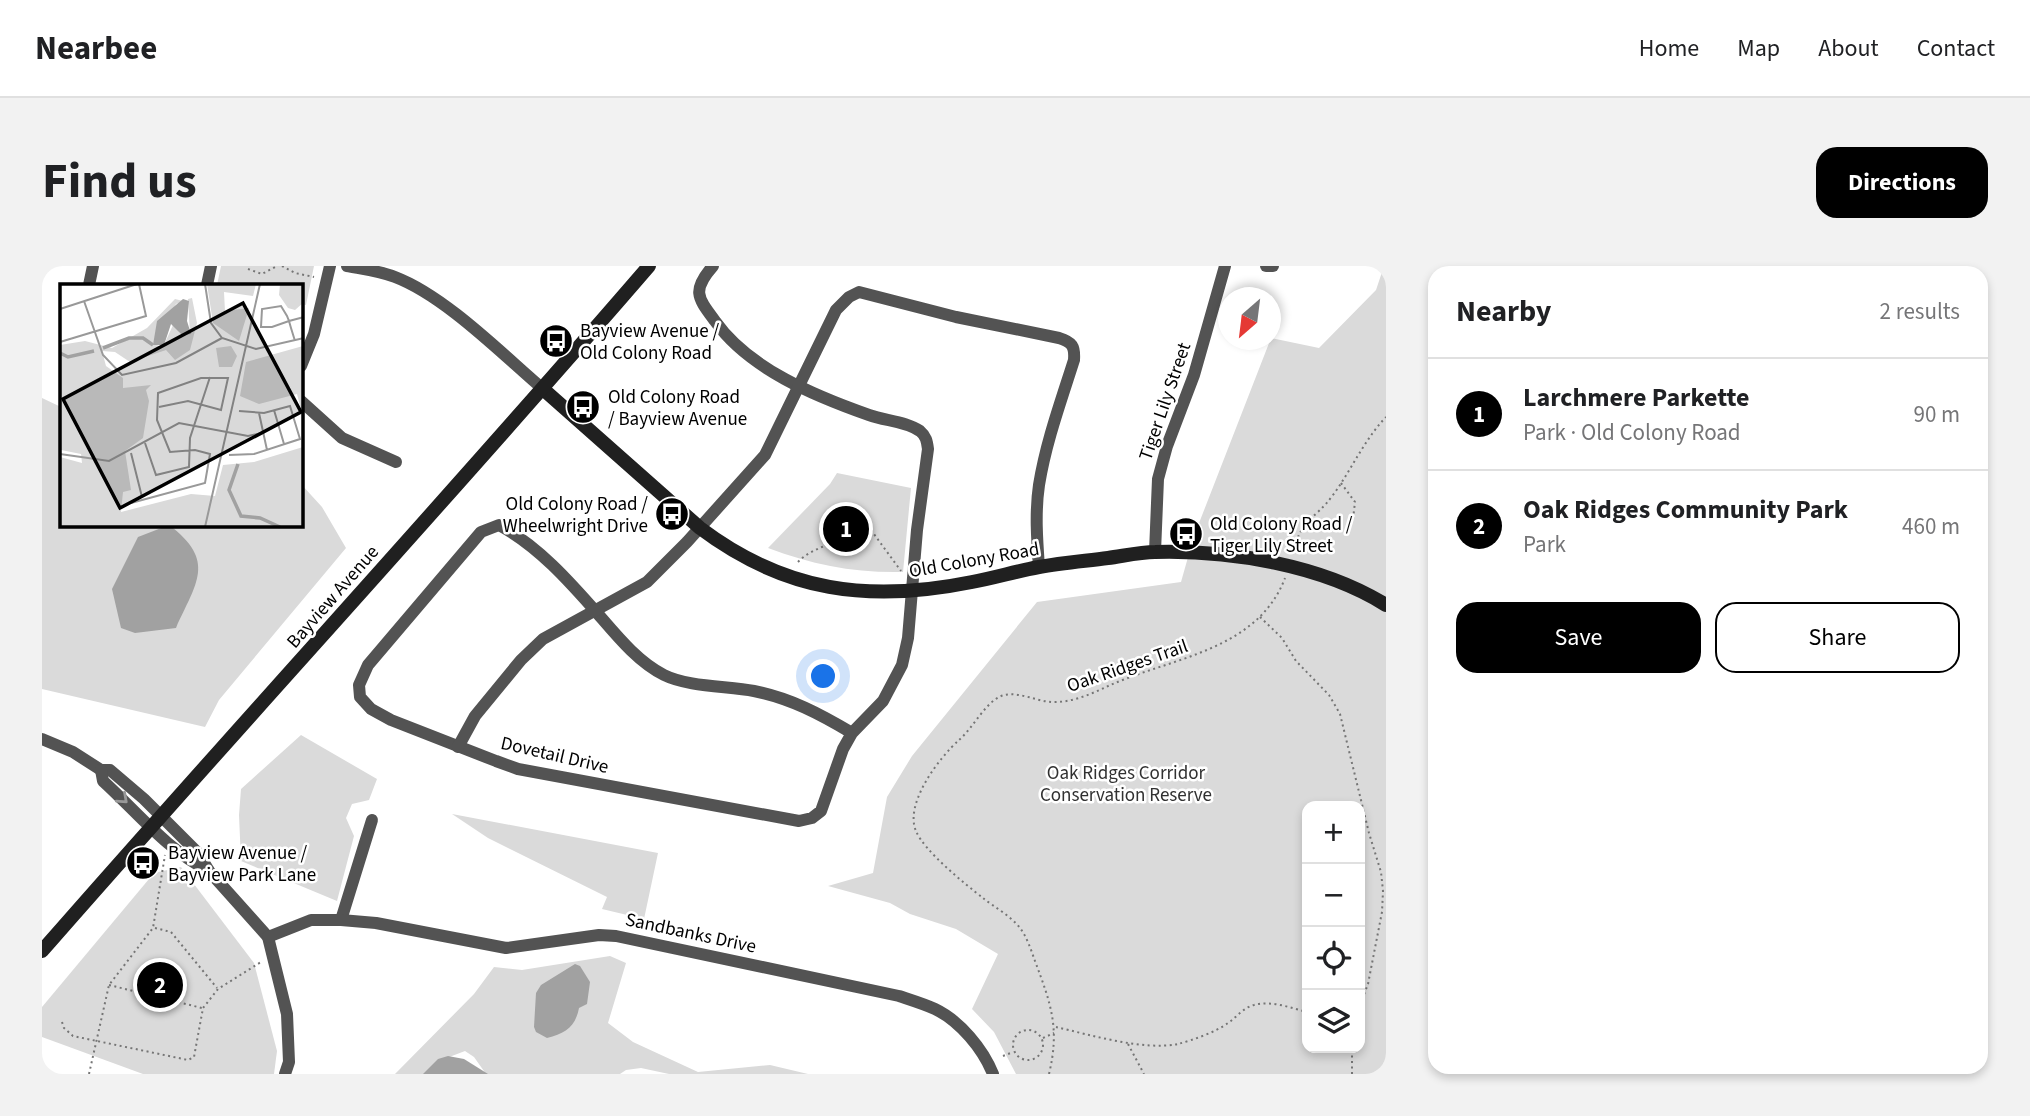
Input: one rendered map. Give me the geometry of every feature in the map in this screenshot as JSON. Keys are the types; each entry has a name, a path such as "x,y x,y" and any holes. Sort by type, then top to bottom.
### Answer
{"street":[{"path":"89,284 93,266"},
{"path":"207,284 211,266"},
{"path":"303,361 314,334 330,266"},
{"path":"347,266 394,276 424,292 465,322 543,389"},
{"name":"Bayview Avenue","path":"42,951 543,389 649,266"},
{"path":"713,266 699,285 699,299 723,332 745,354 771,372 800,386"},
{"name":"Tiger Lily Street","path":"1154,552 1158,479 1167,446 1194,375 1225,266"},
{"path":"1266,266 1273,266"},
{"path":"458,747 475,716 521,660 543,639 647,582 765,455 836,310 849,297 859,292 956,317 1070,341 1075,348 1074,360 1048,440 1038,488 1039,567"},
{"name":"Dovetail Drive","path":"595,611 531,544 499,525 481,532 368,665 359,685 360,697 371,709 458,747 518,769 799,821 812,818 821,811 843,748 852,733 883,701 902,665 908,638 928,449 927,439 920,431 906,423 887,422 800,386"},
{"name":"Old Colony Road","path":"543,389 700,528 726,547 784,576 823,587 864,592 912,592 971,583 1039,567 1154,552 1262,560 1329,578 1386,605"},
{"path":"303,403 342,438 396,462"},
{"path":"595,611 621,640 648,665 666,677 788,699 852,733"},
{"path":"42,739 73,752 101,770 110,770 156,820 198,853 209,871 268,937 287,1014 289,1062 285,1074"},
{"path":"341,920 372,820"},
{"name":"Sandbanks Drive","path":"268,937 311,920 376,923 506,948 599,935 616,936 899,996 938,1010 964,1030 989,1063 993,1074"}],"path":[{"path":"248,269 262,274 276,266"},
{"path":"282,266 295,273 326,281"},
{"name":"Oak Ridges Trail","path":"1049,1074 1055,1033 1050,1000 1019,926 970,888 916,832 916,808 928,778 942,757 999,697 1015,695 1064,702 1085,696 1137,673 1208,651 1259,616 1276,596 1290,567 1301,529 1333,496 1372,432 1386,417"},
{"path":"1341,482 1355,502 1353,519"},
{"path":"799,562 808,552 841,538 850,528"},
{"path":"872,530 903,575"},
{"path":"1259,616 1282,638 1296,661 1329,695 1340,714 1368,833 1381,872 1383,891 1365,992"},
{"path":"89,1074 109,985 153,929 165,854"},
{"path":"153,929 161,928 171,932 218,989"},
{"path":"62,1022 64,1028 73,1036 188,1060 194,1057 203,1008 218,989 262,962"},
{"path":"109,985 203,1008"},
{"path":"1055,1027 1128,1043 1181,1043 1226,1025 1256,1004 1271,1003 1302,1011"},
{"path":"1033,1031 1041,1039 1041,1051 1033,1059 1025,1059 1014,1051 1014,1038 1020,1032 1033,1031"},
{"path":"1041,1039 1055,1033"},
{"path":"1128,1043 1144,1074"},
{"path":"1003,1056 1014,1051"},
{"path":"1352,1053 1352,1074"}],"green space":[{"path":"221,266 314,266 306,305 303,304 303,284 217,284"},
{"name":"Oak Ridges Corridor Conservation Reserve","path":"1386,266 1386,1074 1016,1074 994,1032 972,1009 998,954 956,929 910,914 890,903 828,886 873,873 887,797 912,756 1037,602 1181,582 1194,536 1266,350 1281,350 1281,340 1319,348 1376,290"},
{"path":"42,398 60,407 60,527 303,527 303,486 322,507 346,548 219,700 205,727 42,689"},
{"path":"837,473 911,488 903,572 834,567 768,548 830,484"},
{"path":"301,735 377,779 369,800 352,804 346,818 354,836 337,901 241,861 241,789"},
{"path":"452,814 658,853 644,919 602,909 607,897 488,838"},
{"path":"181,867 254,963 277,1051 274,1074 143,1074 42,1037 42,1007 154,873"},
{"path":"610,956 626,963 608,1023 633,1042 698,1072 770,1065 808,1074 669,1074 641,1068 626,1070 620,1074 486,1074 474,1057 465,1051 444,1059 433,1074 395,1074 474,994 494,967 522,970"}],"shaded area":[{"path":"164,527 171,527 193,550 198,562 198,573 176,628 135,633 121,628 112,589 138,537"},
{"path":"575,964 580,966 590,982 587,1004 579,1008 568,1029 547,1038 536,1032 534,1027 536,993 541,985"},
{"path":"448,1056 464,1059 488,1074 423,1074 438,1059"}],"place":[{"name":"Bayview Avenue / Old Colony Road","path":"556,341"},
{"name":"Old Colony Road / Bayview Avenue","path":"583,407"},
{"name":"Old Colony Road / Wheelwright Drive","path":"672,514"},
{"name":"Larchmere Parkette","path":"846,529"},
{"name":"Old Colony Road / Tiger Lily Street","path":"1186,534"},
{"name":"Bayview Avenue / Bayview Park Lane","path":"143,863"},
{"name":"Oak Ridges Community Park","path":"160,985"}]}
